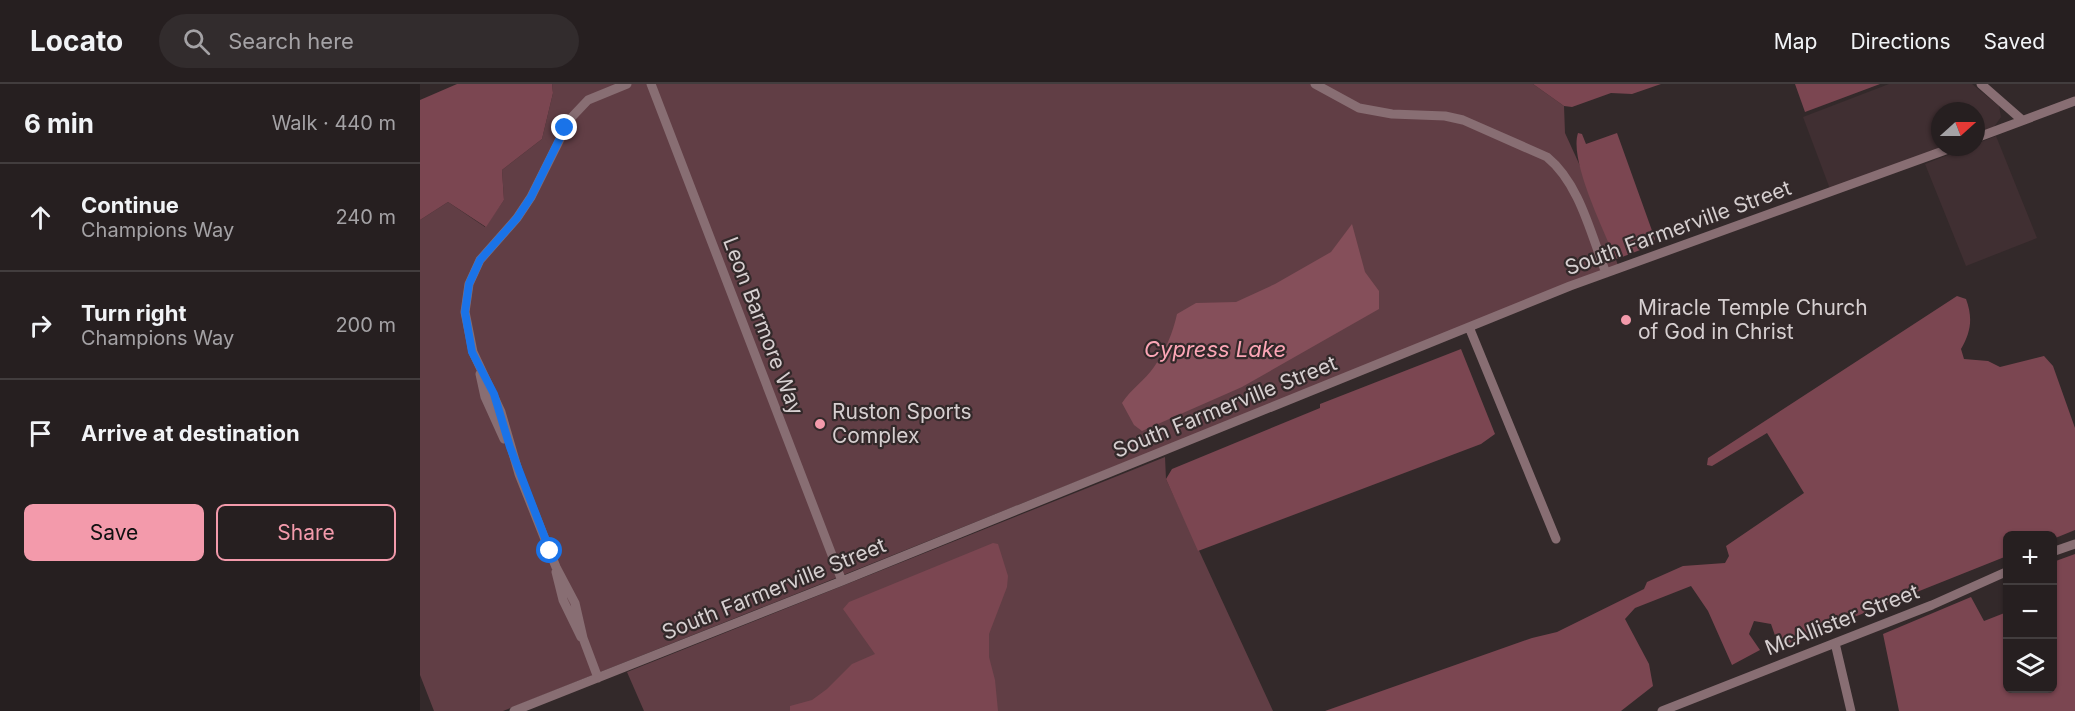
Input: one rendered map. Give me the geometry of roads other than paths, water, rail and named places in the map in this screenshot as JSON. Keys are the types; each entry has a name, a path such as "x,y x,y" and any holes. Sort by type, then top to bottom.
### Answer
{"street":[{"path":"598,678 583,638 575,603 556,567 510,447 494,394 479,368 468,336 465,312 469,284 474,272 531,197 570,118 588,100 627,84"},
{"name":"Leon Barmore Way","path":"651,84 842,581"},
{"path":"1315,84 1359,108 1392,114 1445,116 1463,120 1547,157 1558,166 1572,186 1606,273"},
{"path":"1981,84 2022,120"},
{"path":"1985,134 2075,101"},
{"name":"South Farmerville Street","path":"514,711 1606,273 1931,155"},
{"path":"1469,327 1556,539"},
{"path":"2057,550 2075,544"},
{"name":"McAllister Street","path":"1662,711 1932,605 2003,573"},
{"path":"1835,643 1851,711"}],"water":[{"name":"Cypress Lake","path":"1352,224 1365,272 1379,291 1379,309 1242,387 1142,431 1134,425 1122,403 1158,361 1171,335 1177,314 1196,303 1236,302 1275,284 1331,252"}],"place":[{"name":"Miracle Temple Church of God in Christ","path":"1626,320"},
{"name":"Ruston Sports Complex","path":"820,424"}]}
